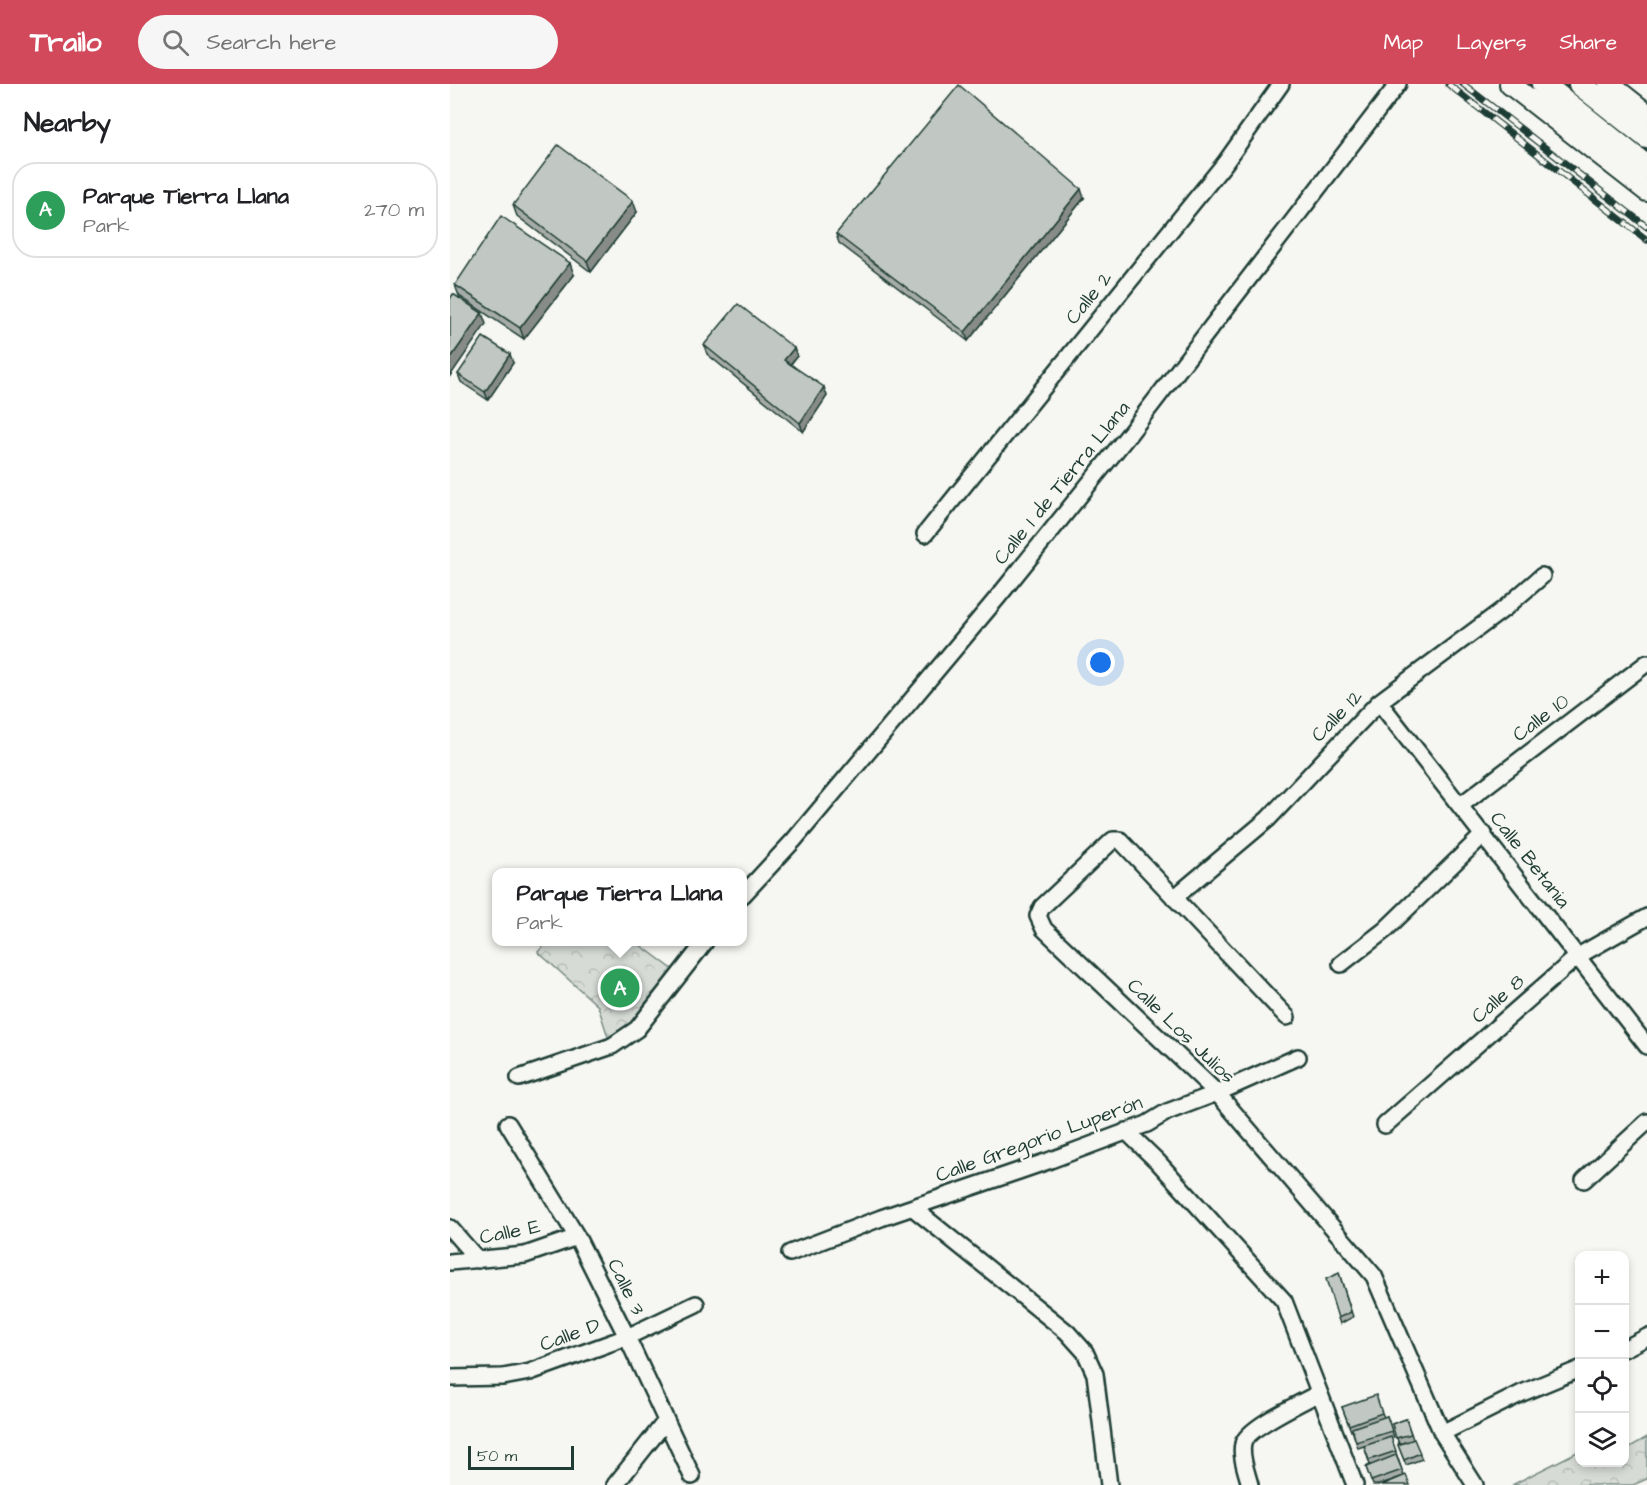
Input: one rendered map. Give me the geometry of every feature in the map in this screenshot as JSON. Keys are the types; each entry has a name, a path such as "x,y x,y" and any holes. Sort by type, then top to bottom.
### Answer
{"highway":[{"path":"1543,84 1647,167"},
{"path":"1580,84 1647,137"}],"main road":[{"path":"1510,84 1647,191"},
{"path":"1609,84 1647,114"}],"street":[{"name":"Calle 2","path":"926,534 1225,163 1281,84"},
{"name":"Calle 1 de Tierra Llana","path":"747,891 794,840 998,597 1134,428 1398,84"},
{"name":"Calle 12","path":"1174,898 1268,819 1379,702 1505,609 1542,576"},
{"name":"Calle 10","path":"1461,805 1647,663"},
{"name":"Calle Betania","path":"1379,702 1647,1046"},
{"path":"1341,964 1385,930 1484,834"},
{"name":"Calle Los Julios","path":"1287,1017 1120,840 1113,840 1042,906 1038,916 1044,929 1217,1094 1374,1276 1442,1433 1475,1485"},
{"name":"Calle 8","path":"1385,1125 1578,956 1647,916"},
{"path":"519,1078 612,1046 637,1029 702,946"},
{"name":"Calle Gregorio Luperón","path":"790,1253 881,1218 1147,1124 1186,1103 1217,1094 1298,1057"},
{"path":"1584,1180 1647,1122"},
{"name":"Calle 3","path":"508,1124 577,1237 692,1476"},
{"path":"1126,1131 1158,1162 1284,1301 1355,1485"},
{"path":"913,1208 1067,1332 1085,1353 1095,1374 1109,1485"},
{"path":"450,1228 478,1260"},
{"name":"Calle E","path":"450,1262 525,1255 577,1237"},
{"name":"Calle D","path":"450,1377 503,1377 530,1371 627,1337 696,1304"},
{"path":"1629,1346 1647,1337"},
{"path":"1442,1433 1522,1393 1575,1371"},
{"path":"1250,1485 1243,1455 1243,1443 1251,1431 1319,1393"},
{"path":"615,1485 665,1422"}],"green space":[{"path":"543,946 641,946 675,971 637,1024 610,1043 598,1006 538,952"},
{"path":"1647,1437 1647,1479 1633,1485 1512,1485 1575,1453 1575,1467 1629,1467 1629,1448"}],"building":[{"path":"959,85 1081,189 965,332 836,234"},
{"path":"558,145 633,201 587,261 513,205"},
{"path":"501,216 570,263 520,328 455,285"},
{"path":"453,294 482,313 450,359 450,299"},
{"path":"738,304 794,348 784,360 824,387 800,423 704,345"},
{"path":"483,337 510,354 485,392 458,374"},
{"path":"1339,1273 1351,1312 1338,1318 1326,1279"},
{"path":"1376,1395 1382,1413 1349,1425 1342,1407"},
{"path":"1387,1416 1392,1431 1356,1442 1352,1428"},
{"path":"1406,1419 1411,1434 1396,1438 1392,1424"},
{"path":"1391,1437 1396,1451 1369,1460 1364,1446"},
{"path":"1414,1439 1420,1453 1404,1460 1398,1445"},
{"path":"1396,1455 1402,1470 1371,1481 1366,1467"},
{"path":"1406,1475 1410,1485 1382,1485"}],"railway":[{"path":"1448,84 1647,240"},
{"path":"1463,84 1647,227"}],"place":[{"name":"Parque Tierra Llana","path":"620,988"}]}
